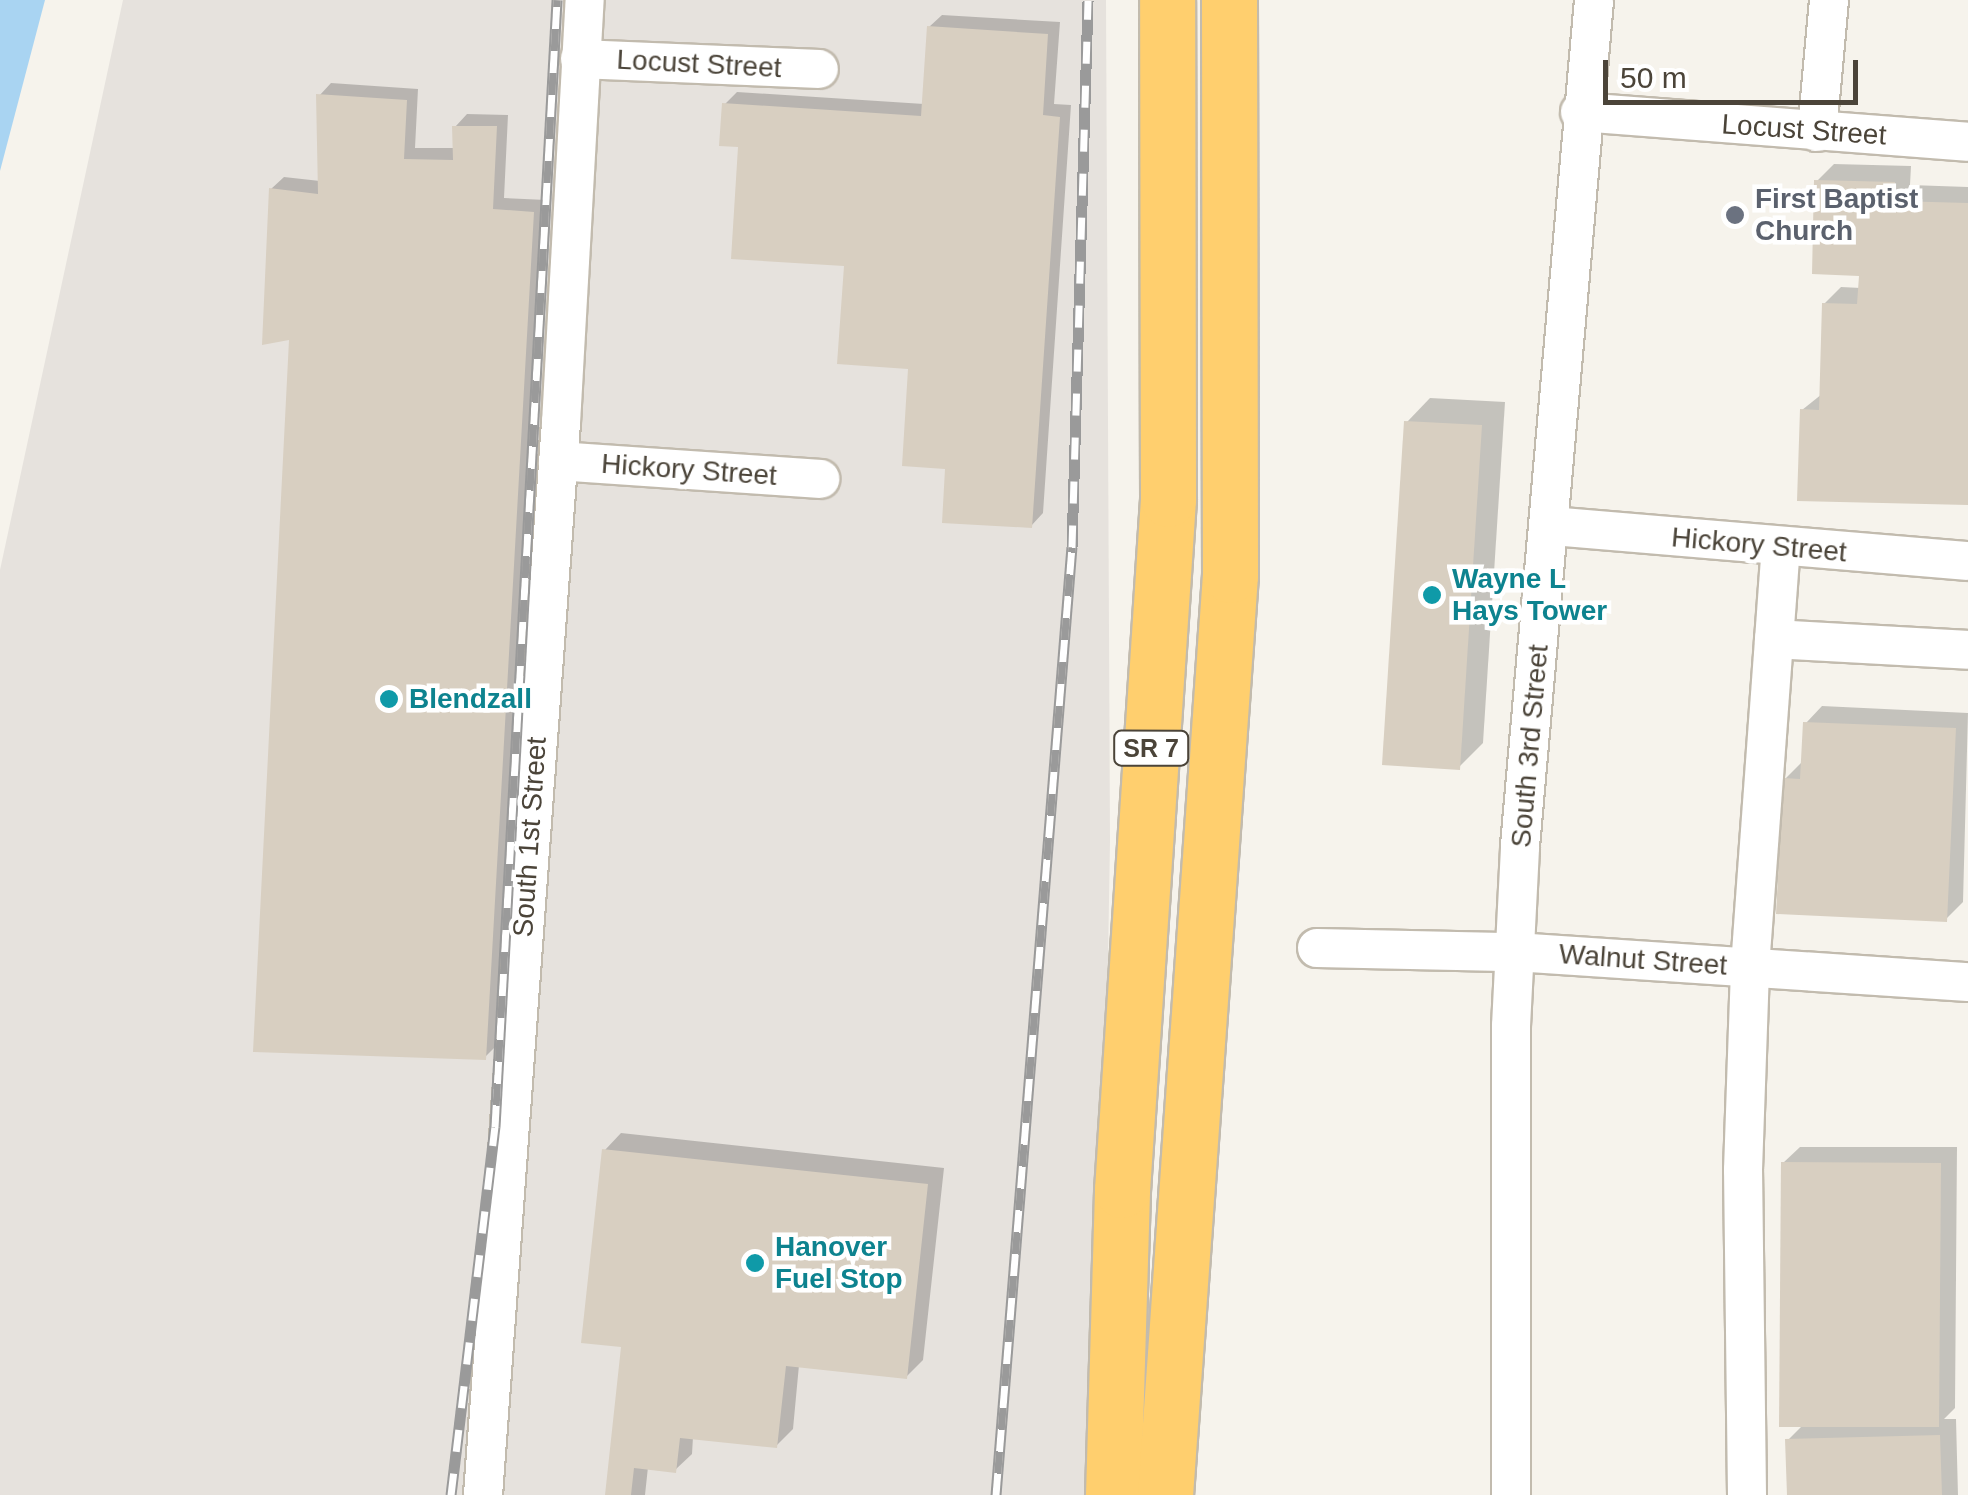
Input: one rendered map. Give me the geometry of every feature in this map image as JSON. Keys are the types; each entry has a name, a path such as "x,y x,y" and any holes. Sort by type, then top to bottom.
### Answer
{"highway":[{"name":"SR 7","path":"1113,1495 1122,1190 1168,499 1167,0"},
{"name":"SR 7","path":"1164,1495 1230,575 1229,0"}],"street":[{"name":"South 1st Street","path":"484,1495 558,461 585,0"},
{"name":"South 3rd Street","path":"1511,1495 1515,952 1551,526 1580,112 1594,0"},
{"path":"1817,132 1829,0"},
{"name":"Locust Street","path":"580,59 819,69"},
{"name":"Locust Street","path":"1580,112 1968,142"},
{"name":"Hickory Street","path":"558,461 820,479"},
{"name":"Hickory Street","path":"1551,526 1781,549 1968,561"},
{"path":"1747,1495 1742,1170 1750,967 1781,549"},
{"path":"1774,638 1968,650"},
{"name":"Walnut Street","path":"1318,948 1515,952 1968,982"}],"shaded area":[{"path":"123,0 1106,0 1110,841 1099,1495 0,1495 0,570"}],"water":[{"path":"0,0 45,0 0,171"}],"building":[{"path":"927,26 1048,34 1043,115 1060,117 1032,528 942,523 945,469 902,466 908,369 837,364 844,266 731,259 738,147 719,146 722,103 921,116"},
{"name":"Blendzall","path":"316,94 407,100 404,159 453,160 452,126 497,126 493,209 534,212 486,1060 253,1052 289,340 262,345 269,188 318,194"},
{"path":"1814,180 1895,182 1895,201 1968,203 1968,505 1797,501 1800,409 1819,410 1822,303 1857,304 1859,276 1812,274"},
{"name":"Wayne L Hays Tower","path":"1404,421 1482,425 1460,770 1382,765"},
{"path":"1803,722 1956,728 1947,922 1776,914 1783,778 1800,779"},
{"name":"Hanover Fuel Stop","path":"602,1149 928,1184 907,1379 786,1366 777,1448 680,1438 676,1473 634,1468 631,1495 605,1495 621,1347 581,1343"},
{"path":"1781,1162 1941,1163 1939,1427 1779,1427"},
{"path":"1940,1435 1942,1495 1787,1495 1785,1439"}],"railway":[{"path":"451,1495 495,1127 557,0"},
{"path":"996,1495 1072,547 1088,0"}],"place":[{"name":"First Baptist Church","path":"1735,215"},
{"name":"Wayne L Hays Tower","path":"1432,595"},
{"name":"Blendzall","path":"389,699"},
{"name":"Hanover Fuel Stop","path":"755,1263"}]}
